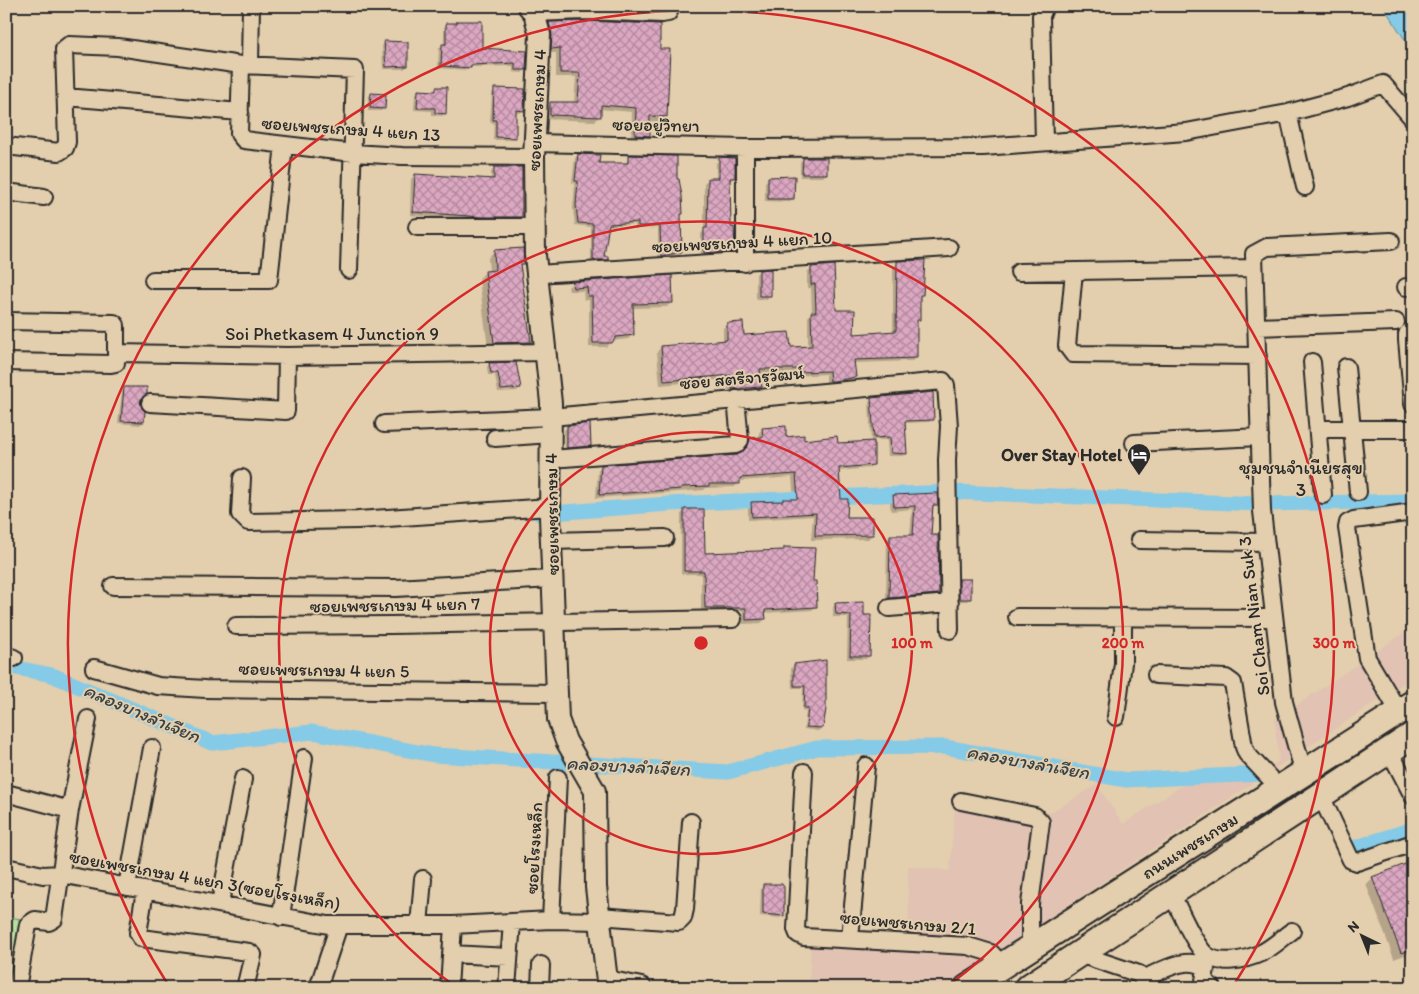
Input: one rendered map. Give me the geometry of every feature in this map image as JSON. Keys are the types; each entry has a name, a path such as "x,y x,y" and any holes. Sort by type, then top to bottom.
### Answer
{"main road":[{"name":"ถนนเพชรเกษม","path":"967,988 1408,706"},
{"name":"ถนนเพชรเกษม","path":"1027,988 1413,735"}],"street":[{"name":"ซอยเพชรเกษม 4 แยก 13","path":"251,6 240,112 239,134 244,140 353,153 402,156 534,150"},
{"path":"531,10 584,9 662,14 668,13 672,6"},
{"path":"1044,142 1041,16 1045,6"},
{"name":"ซอยเพชรเกษม 4","path":"531,10 540,35 534,150 534,227 551,426 550,511 558,719 562,732 595,792 596,887 606,984 641,988"},
{"path":"6,146 59,152 65,148 67,142 64,49 68,45 118,47 246,64 355,70 349,270"},
{"name":"ซอยอยู่วิทยา","path":"534,150 983,147 1186,132 1288,113 1383,84 1386,85 1413,119"},
{"path":"66,97 240,112"},
{"path":"1288,113 1305,187"},
{"path":"153,280 269,280 284,146"},
{"path":"745,148 745,262"},
{"path":"6,192 44,197"},
{"path":"417,227 534,227"},
{"path":"1019,272 1253,268 1254,254 1267,247 1391,242"},
{"name":"ซอยเพชรเกษม 4 แยก 10","path":"537,274 950,248"},
{"name":"Soi Cham Nian Suk 3","path":"1253,268 1265,542 1284,702 1304,774"},
{"path":"1074,271 1067,346 1073,354 1258,356"},
{"path":"6,320 114,322 117,353 116,363 111,364 6,362"},
{"path":"1257,327 1396,322"},
{"path":"1413,329 1407,334 1413,404"},
{"name":"Soi Phetkasem 4 Junction 9","path":"117,353 287,356 546,352"},
{"path":"150,403 286,411 287,356"},
{"path":"1312,362 1323,495"},
{"path":"1346,367 1358,492"},
{"name":"ซอย สตรีจารุวัฒน์","path":"551,426 736,399 937,380 943,381 946,385 949,426 950,603"},
{"path":"551,458 736,445 740,440 736,399"},
{"path":"384,424 551,426"},
{"path":"495,438 551,426"},
{"path":"1318,429 1413,429"},
{"path":"1134,443 1260,437"},
{"path":"242,478 240,514 248,522 358,520 550,511"},
{"path":"1408,706 1367,658 1348,523 1354,520 1413,512"},
{"path":"551,541 664,538"},
{"path":"1139,540 1265,542"},
{"path":"113,586 396,588 552,579"},
{"path":"889,608 950,603 950,630"},
{"path":"1017,617 1274,618"},
{"path":"1116,717 1123,663 1123,617"},
{"name":"ซอยเพชรเกษม 4 แยก 7","path":"236,626 733,619"},
{"name":"ซอยเพชรเกษม 4 แยก 5","path":"94,668 158,686 206,689 557,693"},
{"path":"1156,675 1226,678 1233,683 1244,747 1247,754 1280,789"},
{"path":"17,988 28,925 34,920 49,922 54,919 70,810 88,719"},
{"path":"127,887 152,748"},
{"path":"1389,750 1413,796"},
{"path":"281,917 304,758"},
{"path":"850,938 866,766"},
{"name":"ซอยเพชรเกษม 2/1","path":"804,772 796,929 798,934 804,937 850,938 968,946 991,953 1002,965"},
{"name":"ซอยโรงเหล็ก","path":"551,920 558,778"},
{"path":"220,903 244,779"},
{"path":"6,793 70,810"},
{"path":"1321,796 1351,860 1357,862 1413,843"},
{"path":"961,801 1035,816 1041,822 1030,904 1030,947"},
{"name":"ซอยเพชรเกษม 4 แยก 3(ซอยโรงเหล็ก)","path":"6,867 43,875 60,874 145,891 220,903 281,917 339,925 453,925 600,919 679,922 684,918 691,822"},
{"path":"419,925 423,879"},
{"path":"145,891 138,933 141,938 249,952 253,955 253,961 246,984"},
{"path":"1171,894 1199,946 1215,960 1244,959 1261,953 1292,931"},
{"path":"507,988 512,922"},
{"path":"319,988 339,925"},
{"path":"449,988 453,925"},
{"path":"451,954 509,957"},
{"path":"1079,954 1139,974 1143,983 1165,969 1190,962 1206,968 1204,981 1213,988"},
{"path":"540,988 541,965"}],"shaded area":[{"path":"1413,627 1413,677 943,988 809,988 811,945 909,948 908,866 950,871 956,794 1050,813 1097,785 1123,824 1189,781 1250,780 1279,761 1275,720"}],"green space":[{"path":"6,916 25,920 14,988 6,988"}],"water":[{"path":"1383,6 1413,6 1413,52"}],"building":[{"path":"457,21 482,21 482,48 527,51 526,70 515,70 515,63 471,65 471,68 441,66 442,44 446,44 446,23 457,23"},
{"path":"584,21 660,24 660,49 670,49 667,117 650,116 650,136 635,135 636,108 601,105 601,117 550,115 550,102 578,102 580,73 560,73 560,48 551,49 552,35 549,22"},
{"path":"384,41 408,42 408,66 386,67"},
{"path":"436,87 447,87 446,114 435,113 435,108 417,108 418,90 436,91"},
{"path":"494,88 525,89 524,111 516,110 516,138 496,137 496,120 493,120"},
{"path":"371,93 386,94 385,109 370,108"},
{"path":"578,154 600,155 599,163 628,163 628,155 677,156 677,179 679,179 682,196 683,214 681,214 682,252 661,256 660,226 638,226 638,222 609,224 604,256 608,256 608,260 593,260 593,224 578,223 576,205 578,181 575,181"},
{"path":"719,157 735,158 735,178 730,178 731,227 734,227 735,251 704,253 704,228 707,228 708,178 719,178"},
{"path":"803,158 827,158 827,174 802,174"},
{"path":"494,167 522,167 522,217 483,217 413,212 415,174 494,179"},
{"path":"795,176 794,199 768,199 768,177"},
{"path":"523,248 524,264 520,264 531,342 494,343 485,271 495,270 494,250"},
{"path":"925,260 923,295 920,295 920,320 917,320 917,358 854,360 856,377 834,381 830,381 829,371 797,372 797,369 760,369 762,387 732,389 731,375 664,381 661,346 727,340 727,323 743,322 744,335 789,332 791,347 812,346 811,312 816,312 815,284 811,285 811,267 834,265 836,310 855,310 854,334 896,331 897,261"},
{"path":"771,269 771,296 759,296 759,270"},
{"path":"672,275 673,303 633,304 634,335 616,337 612,343 593,343 592,296 588,296 587,287 573,288 572,282"},
{"path":"516,362 521,388 501,390 498,373 491,373 489,363"},
{"path":"124,387 147,387 147,394 140,402 145,412 144,422 121,421"},
{"path":"933,392 934,420 905,421 907,454 891,453 890,437 874,438 871,398"},
{"path":"590,423 591,446 567,448 567,426"},
{"path":"786,426 786,437 804,435 804,440 837,436 838,443 874,441 874,465 839,468 841,499 848,499 847,517 873,517 873,535 815,536 816,513 752,517 751,502 798,499 796,474 740,478 740,484 709,484 709,486 681,487 681,489 599,495 601,465 737,455 748,446 750,438 763,437 762,428"},
{"path":"937,493 938,505 933,505 931,535 938,535 939,594 889,598 890,535 913,535 915,506 894,507 893,495"},
{"path":"684,509 704,509 705,553 784,550 784,547 815,548 813,581 816,581 817,607 765,610 766,619 746,620 746,608 705,608 704,571 684,571"},
{"path":"959,579 971,579 971,599 959,599"},
{"path":"864,602 864,615 871,615 870,656 850,656 851,615 836,614 835,603"},
{"path":"826,660 826,709 823,728 806,727 808,708 804,708 805,686 794,686 794,664"},
{"path":"1413,861 1413,949 1401,953 1372,877"},
{"path":"763,884 782,884 784,887 784,916 763,914"}],"waterway":[{"path":"540,514 669,504 950,492 1261,504 1413,501"},
{"name":"คลองบางลำเจียก","path":"6,666 52,675 212,743 312,732 434,755 728,772 817,748 945,747 1126,780 1261,774"},
{"name":"คลองบางลำเจียก","path":"1351,849 1413,829"}],"place":[{"name":"Over Stay Hotel","path":"1139,476"}],"district":[{"name":"ชุมชนจำเนียรสุข 3","path":"1301,478"}]}
